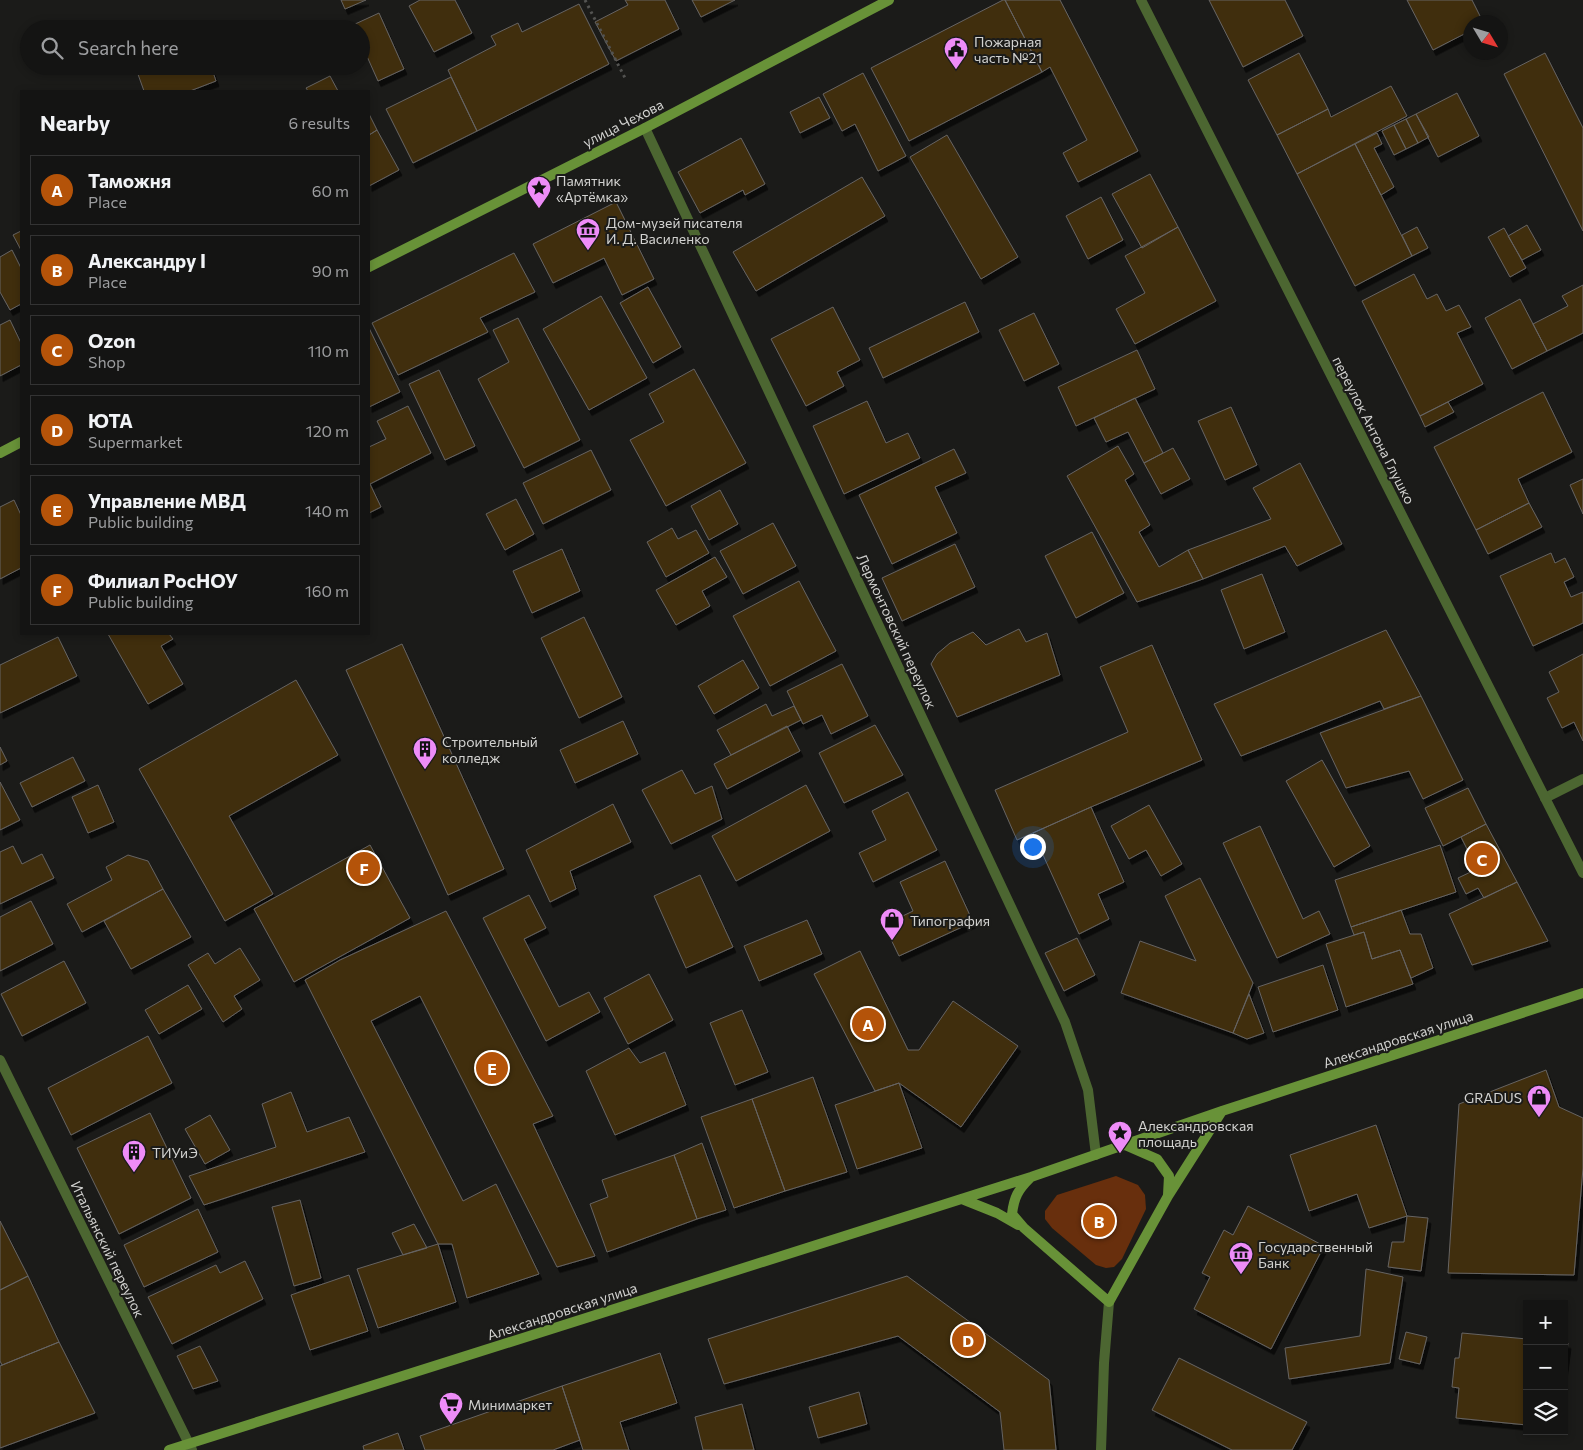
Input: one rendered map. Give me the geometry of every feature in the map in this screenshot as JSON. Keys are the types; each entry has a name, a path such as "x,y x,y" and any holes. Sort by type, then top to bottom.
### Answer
{"main road":[{"name":"улица Чехова","path":"370,266 645,128 889,0"},
{"path":"0,453 20,443"},
{"name":"Александровская улица","path":"1125,1144 1583,993"},
{"path":"1168,1196 1169,1176 1157,1159 1125,1144 1031,1177 1021,1188 1013,1202 1012,1214 1024,1228 1109,1302 1168,1196 1222,1111"},
{"name":"Александровская улица","path":"169,1450 190,1447 1031,1177"},
{"path":"962,1199 997,1213 1024,1228"}],"street":[{"name":"переулок Антона Глушко","path":"1141,0 1583,873"},
{"name":"Лермонтовский переулок","path":"645,128 1065,1022 1088,1090 1096,1154"},
{"path":"1545,798 1583,779"},
{"name":"Итальянский переулок","path":"0,1060 190,1447"},
{"path":"1100,1450 1109,1302"}],"path":[{"path":"584,0 625,78"}],"shaded area":[{"path":"1116,1176 1138,1185 1145,1195 1146,1209 1122,1259 1114,1267 1106,1268 1096,1265 1052,1228 1045,1219 1045,1211 1057,1195"}],"building":[{"path":"341,0 366,0 345,9"},
{"path":"420,0 455,0 472,33 434,52 409,6"},
{"path":"625,0 665,0 679,29 616,61 595,22 628,5"},
{"path":"692,0 735,0 701,17"},
{"name":"Пожарная часть №21","path":"1005,0 1042,72 909,141 871,68"},
{"path":"1005,0 1060,0 1138,151 1078,182 1063,153 1087,140 1050,67 1042,72"},
{"path":"1209,0 1285,0 1303,36 1243,67"},
{"path":"1407,0 1472,0 1480,15 1463,15 1463,35 1433,50"},
{"path":"579,4 609,64 477,131 448,70 496,45 491,36 518,23 522,32"},
{"path":"379,13 404,69 378,81 370,63 370,20 364,20"},
{"path":"1299,53 1328,109 1277,135 1248,80"},
{"path":"1545,53 1583,128 1583,231 1504,74"},
{"path":"863,73 906,156 878,171 855,124 842,131 823,94"},
{"path":"138,75 214,75 216,81 193,90 144,90"},
{"path":"330,76 337,90 307,90 306,88"},
{"path":"451,77 477,131 413,163 386,109"},
{"path":"1391,86 1407,116 1297,174 1277,135 1328,109 1331,117"},
{"path":"1457,93 1479,136 1438,157 1416,114"},
{"path":"819,97 830,118 800,133 790,112"},
{"path":"1416,114 1429,137 1418,143 1406,119"},
{"path":"370,116 377,130 370,134"},
{"path":"1406,119 1418,143 1406,149 1394,125"},
{"path":"1394,125 1406,149 1394,155 1382,131"},
{"path":"377,130 399,170 370,185 370,134"},
{"path":"1377,133 1382,144 1374,148 1394,187 1381,195 1355,144"},
{"path":"947,135 1018,257 981,279 910,157"},
{"path":"741,138 765,184 745,195 743,190 700,213 678,172"},
{"path":"1355,144 1412,256 1355,286 1297,174"},
{"path":"1150,174 1178,227 1142,248 1112,194"},
{"path":"862,177 885,216 756,291 733,252"},
{"path":"1101,197 1123,240 1088,259 1066,216"},
{"name":"Дом-музей писателя И. Д. Василенко","path":"616,202 654,279 622,295 604,258 553,283 533,244"},
{"path":"1527,225 1541,250 1522,260 1508,236"},
{"path":"1178,227 1216,301 1135,344 1116,309 1145,293 1125,256"},
{"path":"1417,227 1428,248 1412,256 1402,235"},
{"path":"1504,228 1526,268 1510,277 1488,237"},
{"path":"20,232 20,248 13,235"},
{"path":"12,250 20,266 20,305 10,310 0,292 0,257"},
{"path":"514,253 535,292 480,318 488,332 398,375 372,323"},
{"path":"1414,274 1427,299 1437,294 1446,311 1459,305 1471,327 1457,333 1483,384 1420,416 1362,301"},
{"path":"1583,285 1583,333 1547,351 1533,324 1568,306 1562,296"},
{"path":"648,287 681,347 653,363 620,303"},
{"path":"601,296 647,378 589,410 543,329"},
{"path":"1520,299 1547,351 1512,369 1485,318"},
{"path":"965,302 979,332 883,378 869,348"},
{"path":"833,307 860,360 837,372 844,386 806,406 771,339"},
{"path":"1034,313 1059,364 1024,381 999,330"},
{"path":"518,318 580,440 524,468 478,379 509,362 493,330"},
{"path":"10,320 20,341 20,366 0,376 0,325"},
{"path":"370,330 400,392 370,407"},
{"path":"1137,350 1155,389 1076,426 1058,387"},
{"path":"694,369 746,463 666,506 630,440 664,422 649,394"},
{"path":"439,370 475,446 445,460 409,384"},
{"path":"1543,392 1572,452 1518,479 1529,503 1476,530 1434,447"},
{"path":"1135,398 1163,453 1144,463 1128,432 1106,442 1094,418"},
{"path":"867,401 886,443 908,433 920,458 844,494 813,426"},
{"path":"1448,402 1454,412 1425,427 1420,416"},
{"path":"408,406 431,453 370,484 370,447 386,439 377,421"},
{"path":"1231,407 1257,465 1225,480 1198,421"},
{"path":"1118,446 1134,474 1125,480 1150,525 1139,532 1159,567 1188,550 1203,579 1137,602 1067,476"},
{"path":"1173,448 1190,479 1161,494 1144,463"},
{"path":"954,449 966,473 935,487 957,533 892,564 859,495"},
{"path":"591,450 611,490 543,524 523,483"},
{"path":"1300,463 1342,544 1297,566 1285,546 1203,579 1188,550 1271,519 1253,488"},
{"path":"1583,479 1583,514 1570,485"},
{"path":"370,484 381,507 370,512"},
{"path":"720,490 738,524 709,540 691,506"},
{"path":"516,499 534,534 505,550 486,514"},
{"path":"14,500 20,513 20,569 0,579 0,507"},
{"path":"1529,503 1542,527 1488,554 1476,530"},
{"path":"773,523 796,566 743,594 720,551"},
{"path":"672,528 678,539 696,530 709,553 666,577 647,542"},
{"path":"1092,532 1124,593 1076,618 1045,556"},
{"path":"955,544 975,587 902,621 882,578"},
{"path":"562,549 580,591 532,613 513,571"},
{"path":"1551,553 1555,563 1565,558 1574,577 1564,582 1571,597 1583,592 1583,623 1533,646 1500,576"},
{"path":"715,557 727,577 702,591 710,606 676,625 656,590"},
{"path":"1262,574 1285,632 1244,649 1221,590"},
{"path":"799,581 836,651 770,686 733,616"},
{"path":"584,617 622,697 579,718 541,638"},
{"path":"1019,629 1026,642 1047,633 1060,675 957,717 931,664 937,654 950,643 973,632 986,645"},
{"path":"1386,630 1421,696 1384,709 1380,701 1241,756 1214,704"},
{"path":"109,635 170,635 173,639 161,646 183,684 148,704"},
{"path":"58,637 77,676 0,713 0,665"},
{"name":"Строительный колледж","path":"402,644 504,869 448,895 346,670"},
{"path":"1152,645 1202,760 1017,840 995,790 1128,732 1100,667"},
{"path":"1583,654 1583,741 1574,722 1562,728 1547,698 1559,692 1549,672"},
{"path":"743,660 759,688 714,714 698,686"},
{"path":"842,664 868,716 831,734 822,715 803,724 787,691"},
{"path":"296,680 338,755 229,816 273,894 225,921 139,769"},
{"path":"1421,696 1463,780 1423,799 1409,771 1346,788 1320,733"},
{"path":"766,704 772,716 794,706 801,720 731,755 717,730"},
{"path":"623,721 638,754 575,783 560,750"},
{"path":"875,725 903,775 844,803 819,753"},
{"path":"787,726 800,751 727,789 714,764"},
{"path":"0,747 7,761 0,765"},
{"path":"73,757 85,781 32,807 20,783"},
{"path":"1322,760 1370,846 1334,867 1286,781"},
{"path":"682,770 695,794 712,786 722,819 671,844 642,790"},
{"path":"0,782 20,820 0,830"},
{"path":"98,785 114,822 88,833 72,797"},
{"path":"806,785 830,831 736,881 712,836"},
{"path":"1468,788 1486,824 1443,846 1425,808"},
{"path":"908,792 937,850 873,882 859,853 886,840 872,811"},
{"path":"613,804 631,842 570,871 576,889 550,902 526,850"},
{"path":"1149,805 1182,864 1161,876 1146,850 1129,859 1111,826"},
{"path":"1091,807 1124,882 1098,894 1109,919 1079,934 1033,833"},
{"path":"1486,824 1517,882 1484,898 1478,888 1466,894 1458,878 1477,869 1461,837"},
{"path":"1260,826 1303,919 1319,911 1330,934 1277,958 1223,843"},
{"path":"370,845 410,918 294,982 254,909"},
{"path":"1440,845 1456,892 1351,927 1335,880"},
{"path":"13,846 22,864 42,854 54,878 0,904 0,852"},
{"path":"128,855 148,861 163,889 82,932 67,904 112,880 106,867"},
{"path":"945,861 973,922 899,956 884,925 913,911 900,882"},
{"path":"700,875 733,947 686,968 654,896"},
{"path":"1200,878 1253,983 1233,1033 1121,993 1140,941 1196,961 1165,896"},
{"path":"1517,882 1548,941 1472,965 1449,914"},
{"path":"163,889 191,937 131,969 104,921"},
{"path":"529,895 546,928 524,939 559,1007 589,992 600,1012 546,1041 483,918"},
{"path":"31,901 53,944 0,971 0,917"},
{"path":"1401,910 1410,934 1421,934 1433,968 1411,978 1400,950 1372,959 1364,932 1354,935 1351,927"},
{"path":"446,911 553,1116 533,1124 595,1256 557,1267 420,996 371,1021 463,1201 496,1184 539,1274 467,1298 452,1244 438,1244 305,980 340,960"},
{"path":"807,920 822,954 759,981 744,946"},
{"path":"1364,932 1372,959 1400,950 1413,984 1346,1007 1326,944"},
{"path":"1077,938 1095,975 1064,991 1045,953"},
{"path":"240,948 260,980 234,996 242,1009 223,1022 188,965 208,953 215,964"},
{"path":"860,951 908,1050 919,1050 953,1001 1018,1046 961,1127 899,1083 875,1091 814,974"},
{"path":"64,961 86,1003 22,1036 1,994"},
{"path":"1323,965 1338,1010 1273,1032 1258,987"},
{"path":"649,974 673,1020 628,1044 604,998"},
{"path":"188,985 202,1009 159,1034 145,1010"},
{"path":"1249,994 1264,1033 1247,1039 1233,1033"},
{"path":"742,1010 768,1072 735,1085 710,1023"},
{"path":"148,1036 172,1083 71,1135 48,1088"},
{"path":"629,1048 640,1063 665,1052 686,1105 615,1135 586,1071"},
{"path":"1546,1070 1559,1107 1583,1118 1583,1168 1574,1275 1448,1273 1459,1104"},
{"path":"813,1077 847,1172 785,1191 752,1099"},
{"path":"899,1083 922,1148 857,1169 835,1105"},
{"path":"291,1092 307,1132 349,1117 365,1152 204,1205 189,1176 276,1147 262,1104"},
{"path":"752,1099 785,1191 734,1208 701,1117"},
{"name":"ТИУиЭ","path":"150,1113 191,1198 119,1234 77,1148"},
{"path":"210,1115 230,1150 205,1164 185,1129"},
{"path":"1376,1125 1407,1216 1369,1228 1357,1194 1309,1211 1290,1155"},
{"path":"702,1143 726,1210 697,1219 674,1155"},
{"path":"674,1155 697,1219 607,1252 590,1204 608,1197 602,1180"},
{"path":"300,1200 321,1278 294,1286 272,1207"},
{"path":"1248,1206 1324,1246 1271,1349 1194,1309 1210,1277 1202,1273 1224,1230 1233,1235"},
{"path":"198,1209 218,1252 144,1287 124,1245"},
{"path":"1407,1216 1428,1218 1421,1271 1388,1267 1392,1242 1404,1242"},
{"path":"0,1221 28,1276 0,1290"},
{"path":"414,1224 427,1248 403,1255 392,1233"},
{"path":"438,1244 456,1302 378,1328 357,1269"},
{"path":"245,1261 263,1299 172,1344 148,1297 216,1265 220,1273"},
{"path":"1366,1269 1403,1277 1390,1363 1289,1379 1285,1348 1360,1336"},
{"path":"349,1275 368,1331 310,1350 291,1295"},
{"path":"28,1276 59,1342 2,1365 0,1361 0,1290"},
{"path":"907,1276 1049,1380 1056,1450 1004,1450 1000,1412 898,1336 724,1384 708,1339"},
{"path":"1406,1332 1427,1337 1420,1364 1399,1359"},
{"path":"1462,1333 1523,1339 1523,1425 1456,1418 1459,1388 1452,1387 1455,1358 1459,1358"},
{"path":"59,1342 95,1413 0,1448 0,1366"},
{"path":"200,1346 218,1381 193,1389 177,1356"},
{"path":"660,1353 677,1403 620,1422 629,1450 583,1450 562,1386"},
{"path":"1179,1358 1307,1422 1292,1450 1232,1450 1152,1410"},
{"path":"562,1386 580,1440 553,1450 425,1450 420,1436"},
{"path":"859,1392 867,1424 818,1438 809,1407"},
{"path":"742,1404 754,1450 703,1450 695,1417"},
{"path":"398,1433 404,1450 364,1450 363,1446"}],"place":[{"name":"Пожарная часть №21","path":"956,70"},
{"name":"Памятник «Артёмка»","path":"539,209"},
{"name":"Дом-музей писателя И. Д. Василенко","path":"588,251"},
{"name":"Строительный колледж","path":"425,770"},
{"name":"Ozon","path":"1482,859"},
{"name":"Филиал РосНОУ","path":"364,868"},
{"name":"Типография","path":"892,941"},
{"name":"Таможня","path":"868,1024"},
{"name":"Управление МВД","path":"492,1068"},
{"name":"GRADUS","path":"1539,1118"},
{"name":"Александровская площадь","path":"1120,1154"},
{"name":"ТИУиЭ","path":"134,1173"},
{"name":"Александру I","path":"1099,1221"},
{"name":"Государственный Банк","path":"1241,1275"},
{"name":"ЮТА","path":"968,1340"},
{"name":"Минимаркет","path":"451,1425"}]}
